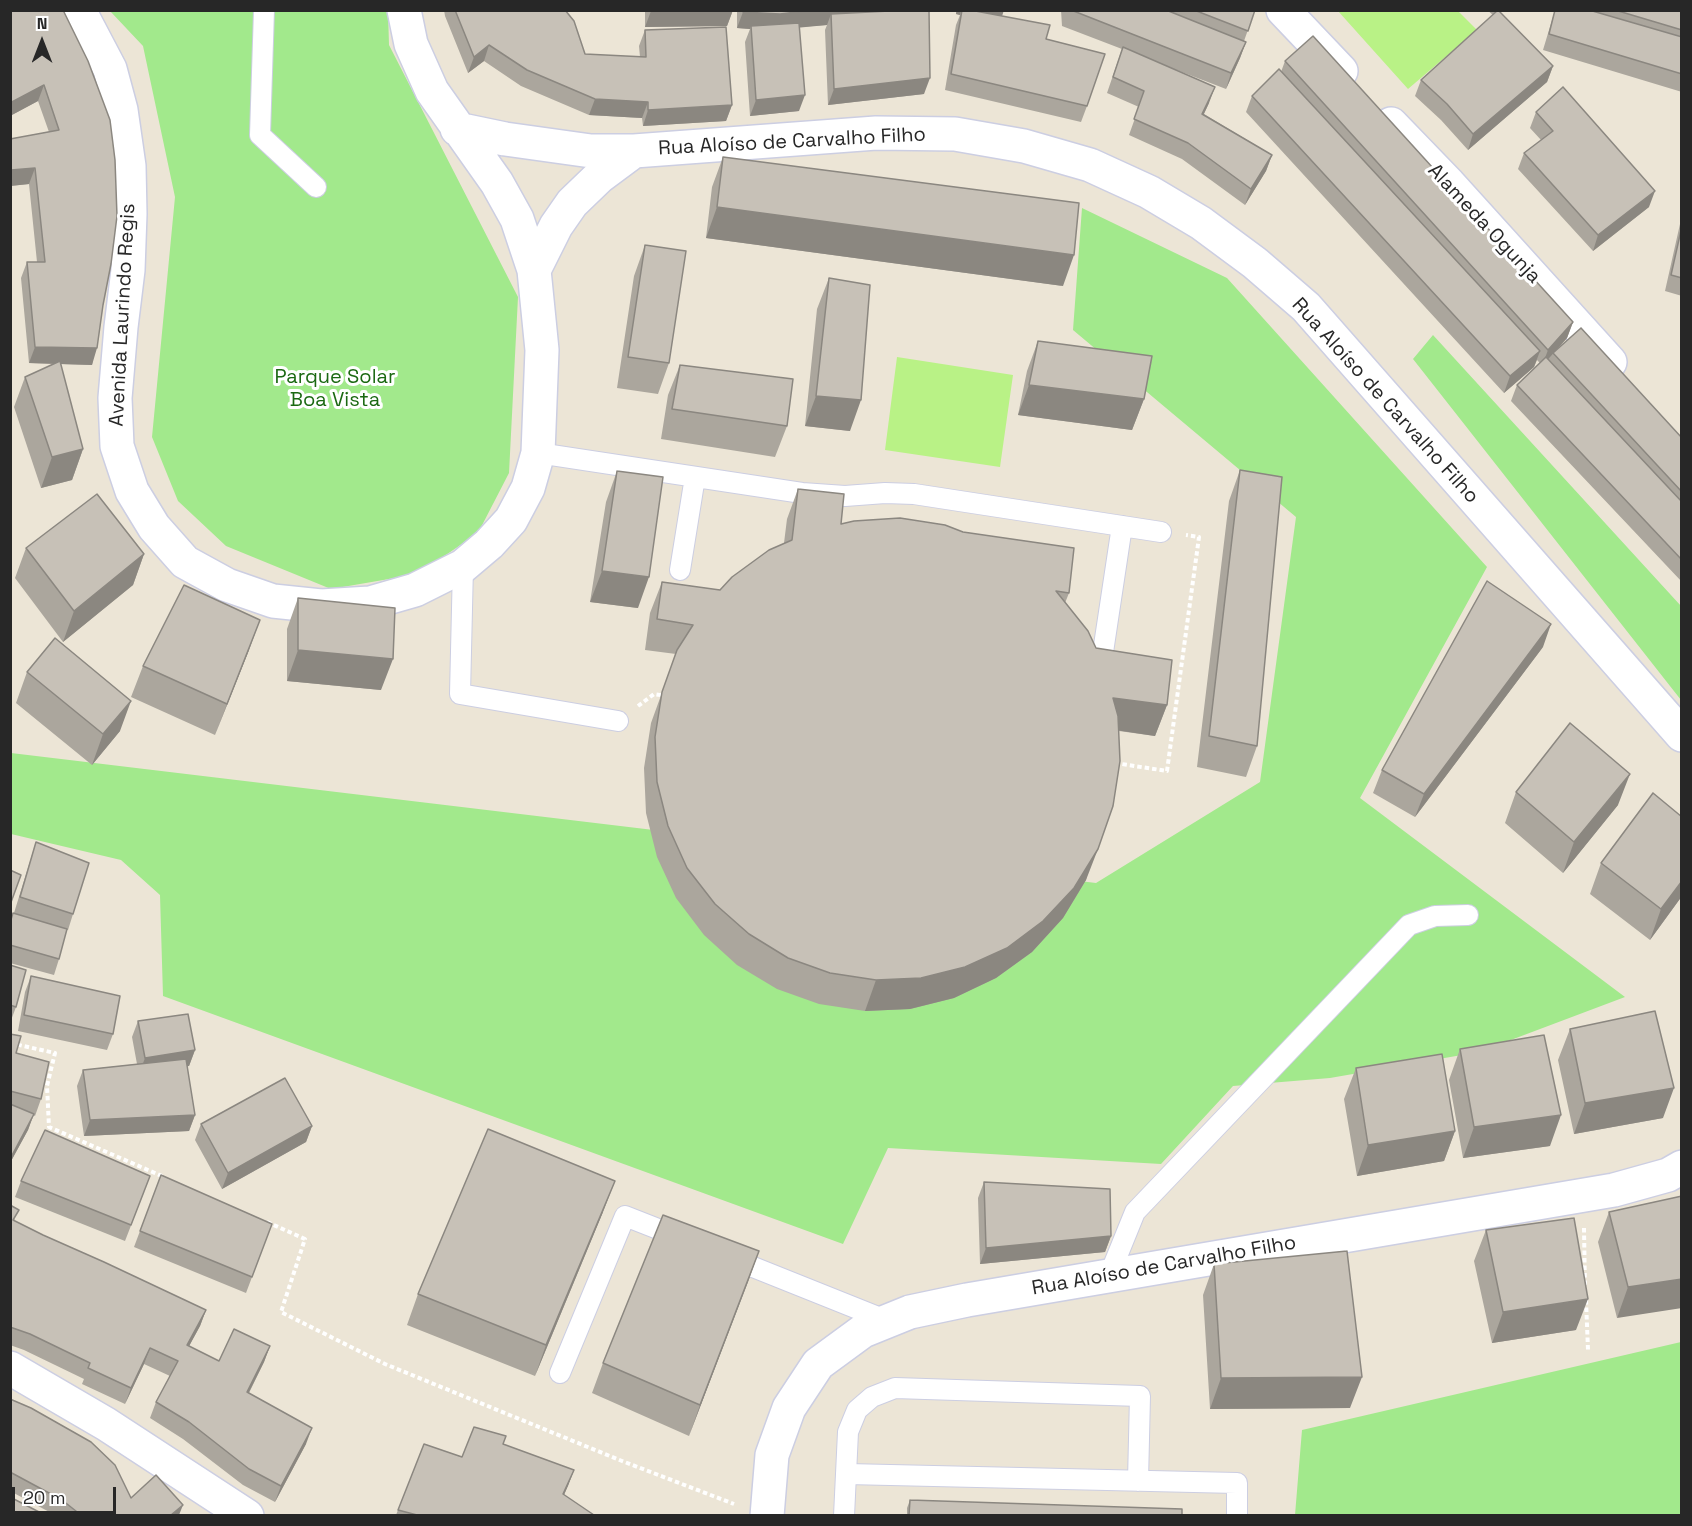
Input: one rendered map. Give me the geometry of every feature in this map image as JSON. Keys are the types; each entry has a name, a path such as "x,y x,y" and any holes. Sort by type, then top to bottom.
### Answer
{"street":[{"name":"Avenida Laurindo Regis","path":"79,10 110,69 121,110 129,166 128,270 115,398 117,446 132,491 154,527 185,562 227,585 273,601 321,606 370,603 415,590 463,566 489,544 511,520 528,488 538,453 542,350 534,270 517,219 497,183 457,129 428,81 411,44 404,10"},
{"name":"Alameda Ogunja","path":"1283,10 1449,184 1633,388"},
{"name":"Rua Aloíso de Carvalho Filho","path":"457,129 505,139 591,151 634,151 876,132 955,134 1024,146 1090,165 1149,192 1201,223 1255,263 1306,307 1682,735"},
{"name":"Rua Aloíso de Carvalho Filho","path":"534,270 556,226 572,203 599,177 634,151"},
{"name":"Rua Aloíso de Carvalho Filho","path":"755,1511 789,1408 818,1364 863,1331 910,1312 1614,1190 1668,1175 1682,1167"},
{"path":"10,1368 106,1424 247,1515"}],"lane":[{"path":"264,10 260,135 316,187"},
{"path":"538,453 813,494 846,496 885,493 914,494 1161,532"},
{"path":"680,570 695,477"},
{"path":"1103,652 1122,526"},
{"path":"463,566 460,694 618,721"},
{"path":"1109,1276 1135,1212 1409,925 1435,916 1468,915"},
{"path":"560,1373 625,1216 888,1321"},
{"path":"844,1515 848,1432 857,1410 872,1397 895,1388 1140,1396 1138,1481"},
{"path":"847,1474 1237,1483 1237,1515"}],"path":[{"path":"1108,762 1167,771 1199,537 1161,532"},
{"path":"618,721 654,694 677,698"},
{"path":"10,1043 55,1053 47,1086 49,1127 166,1178"},
{"path":"262,1220 305,1239 281,1312 385,1364 622,1461 755,1511"},
{"path":"1584,1235 1588,1350"}],"green space":[{"name":"Parque Solar Boa Vista","path":"110,11 388,11 389,45 518,297 509,473 478,533 418,574 331,589 226,546 178,501 152,437 175,197 143,46"},
{"path":"1338,11 1458,11 1477,30 1408,89"},
{"path":"1082,208 1227,278 1487,567 1360,798 1625,997 1479,1052 1330,1078 1233,1086 1161,1164 888,1148 843,1244 163,996 160,895 121,860 11,834 11,753 1096,883 1260,782 1296,517 1073,330"},
{"path":"1433,335 1681,606 1681,700 1413,359"},
{"path":"897,357 1013,375 1000,467 885,450"},
{"path":"1681,1342 1681,1515 1295,1515 1302,1430"}],"building":[{"path":"10,10 63,10 88,61 110,120 115,160 117,216 97,348 35,347 27,262 45,262 35,168 11,170 10,139 59,130 44,85 10,103"},
{"path":"455,10 565,10 574,21 585,54 646,57 645,30 726,27 732,105 648,110 648,102 595,99 527,70 489,45 474,57"},
{"path":"743,10 813,10 780,14 743,12"},
{"path":"929,10 930,78 834,89 831,14"},
{"path":"962,10 1050,25 1046,39 1105,54 1087,106 951,74"},
{"path":"1071,10 1166,10 1246,42 1231,73"},
{"path":"1194,10 1255,10 1248,31"},
{"path":"1498,10 1553,66 1473,134 1447,104 1421,80"},
{"path":"1555,10 1589,10 1682,37 1682,74 1549,34"},
{"path":"1615,10 1682,10 1682,30"},
{"path":"799,23 805,95 756,100 751,26"},
{"path":"1313,36 1573,322 1548,350 1285,61"},
{"path":"1123,47 1215,87 1202,114 1272,155 1251,189 1188,143 1134,119 1144,91 1113,77"},
{"path":"1279,69 1540,351 1510,376 1252,96"},
{"path":"1563,87 1655,191 1598,235 1524,153 1553,131 1536,112"},
{"path":"723,157 1079,203 1074,255 717,207"},
{"path":"1682,226 1682,278 1671,275"},
{"path":"645,245 686,251 669,363 628,357"},
{"path":"829,278 870,285 861,400 816,396"},
{"path":"1581,328 1682,438 1682,492 1553,353"},
{"path":"1038,341 1152,356 1144,399 1029,385"},
{"path":"1546,357 1682,502 1682,560 1517,385"},
{"path":"60,361 83,449 52,457 25,377"},
{"path":"680,365 793,379 787,426 672,409"},
{"path":"1240,470 1282,477 1257,746 1209,736"},
{"path":"617,471 663,477 649,577 602,571"},
{"path":"798,489 844,494 841,524 900,518 945,525 963,532 1074,548 1069,593 1056,591 1088,631 1096,648 1172,660 1167,705 1113,698 1118,716 1120,761 1113,806 1098,849 1074,888 1043,921 1007,948 965,967 921,978 876,980 830,973 788,958 749,934 715,904 687,868 668,826 657,782 655,737 662,692 677,650 693,625 657,619 662,582 720,590 732,577 769,550 792,540"},
{"path":"97,494 144,554 74,611 26,548"},
{"path":"1487,581 1551,624 1424,794 1382,770"},
{"path":"184,585 260,620 227,704 143,666"},
{"path":"298,598 395,608 393,659 298,650"},
{"path":"55,638 131,701 103,734 27,672"},
{"path":"1570,723 1630,774 1574,842 1516,792"},
{"path":"1653,793 1682,817 1682,881 1661,909 1601,863"},
{"path":"36,842 89,863 73,914 20,897"},
{"path":"10,870 21,875 10,905"},
{"path":"13,913 67,929 59,959 10,945 10,923"},
{"path":"10,965 26,970 16,1007 10,1005"},
{"path":"31,976 120,996 113,1034 24,1015"},
{"path":"1655,1011 1674,1088 1585,1103 1570,1029"},
{"path":"188,1014 195,1050 145,1058 138,1021"},
{"path":"10,1034 21,1036 16,1053 49,1062 41,1099 10,1091"},
{"path":"1544,1035 1561,1115 1474,1127 1460,1049"},
{"path":"1442,1054 1455,1131 1368,1145 1356,1068"},
{"path":"186,1059 195,1115 90,1120 83,1070"},
{"path":"285,1078 312,1126 228,1173 201,1124"},
{"path":"10,1104 34,1114 10,1159"},
{"path":"488,1129 615,1181 546,1345 418,1294"},
{"path":"45,1130 150,1176 131,1225 21,1181"},
{"path":"161,1175 272,1224 252,1277 140,1231"},
{"path":"984,1182 1110,1189 1111,1236 986,1248"},
{"path":"1682,1196 1682,1279 1628,1287 1609,1212"},
{"path":"10,1205 19,1210 13,1220 206,1310 187,1345 219,1361 234,1329 270,1346 247,1392 312,1428 281,1486 249,1469 189,1422 156,1402 178,1361 150,1348 131,1388 88,1368 90,1363 30,1334 10,1327"},
{"path":"663,1215 759,1251 700,1405 603,1363"},
{"path":"1574,1218 1588,1299 1503,1312 1486,1230"},
{"path":"1347,1251 1362,1377 1221,1378 1214,1264"},
{"path":"10,1399 31,1408 91,1442 115,1465 131,1498 156,1475 183,1505 171,1515 81,1515 62,1500 10,1472"},
{"path":"474,1427 506,1436 503,1444 574,1470 563,1494 594,1515 417,1515 398,1510 424,1444 462,1457"},
{"path":"10,1497 41,1513 45,1515 10,1515"},
{"path":"910,1500 1182,1509 1182,1515 909,1515"}]}
